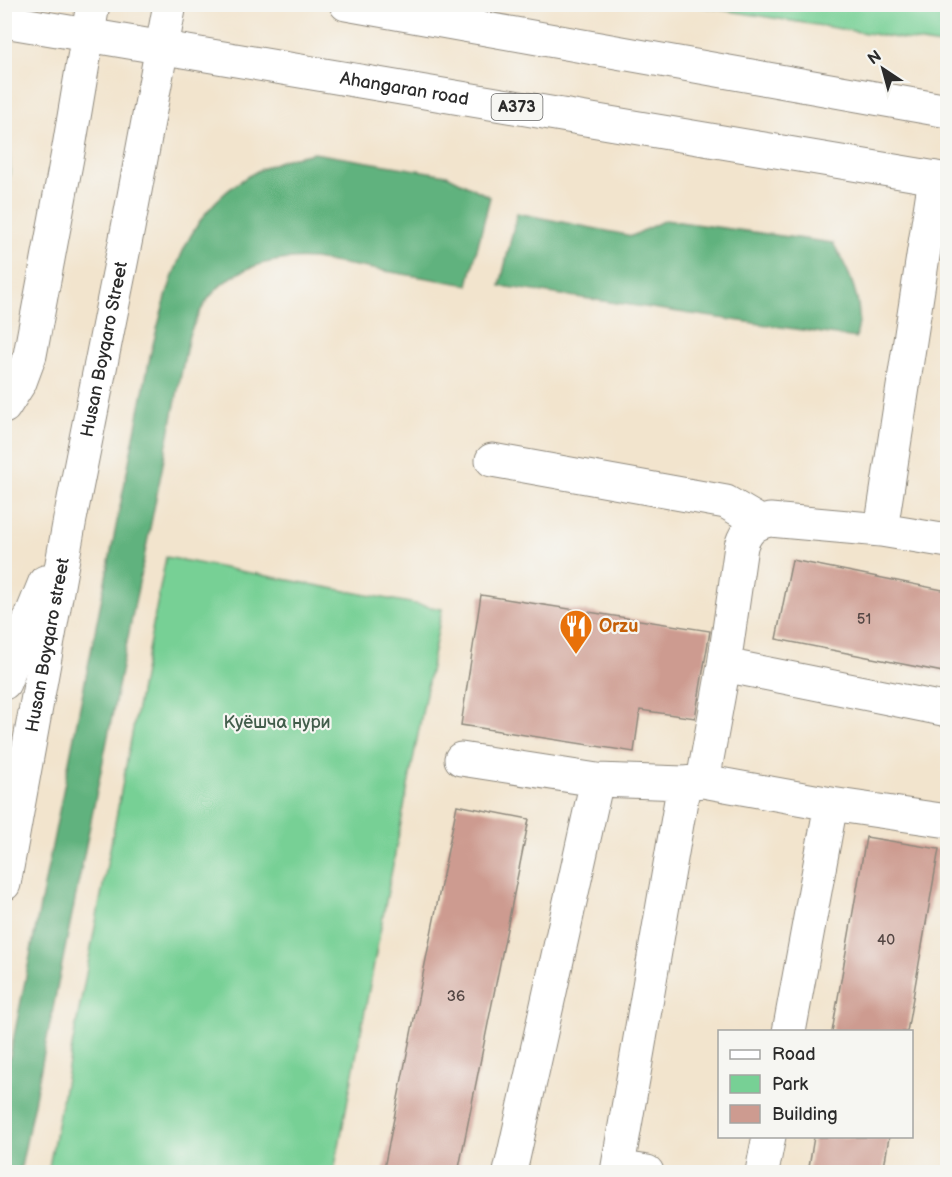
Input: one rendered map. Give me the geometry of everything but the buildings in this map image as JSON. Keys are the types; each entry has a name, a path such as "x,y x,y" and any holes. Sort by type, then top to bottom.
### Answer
{"main road":[{"name":"Husan Boyqaro Street","path":"4,683 70,519 170,4"},
{"path":"346,4 948,111"},
{"name":"Ahangaran road","path":"4,21 90,20 163,47 941,179"},
{"path":"4,407 20,382 30,355 90,20"},
{"path":"881,530 941,179"},
{"path":"4,382 30,355"},
{"path":"492,460 726,502 760,522"},
{"name":"Husan Boyqaro street","path":"5,877 70,519"},
{"path":"627,1171 693,782 724,665 744,534 760,522 770,520 881,530 948,542"},
{"path":"724,665 948,710"},
{"path":"461,759 597,780 693,782 948,821"},
{"path":"510,1173 597,780"},
{"path":"789,1030 831,804"},
{"path":"762,1173 769,1138"}],"green space":[{"path":"692,5 947,5 947,46"},
{"path":"5,137 10,163 5,206"},
{"path":"314,153 447,175 490,197 468,285 314,259 284,260 254,266 240,272 216,290 199,314 189,335 20,1172 5,1172 5,1081 151,352 168,292 189,238 224,194 248,176 278,162"},
{"path":"517,213 632,236 665,220 833,243 846,268 856,296 859,324 856,338 500,286"},
{"name":"Куёшча нури","path":"166,557 442,609 334,1172 48,1172"}],"place":[{"name":"Orzu","path":"576,655"}]}
